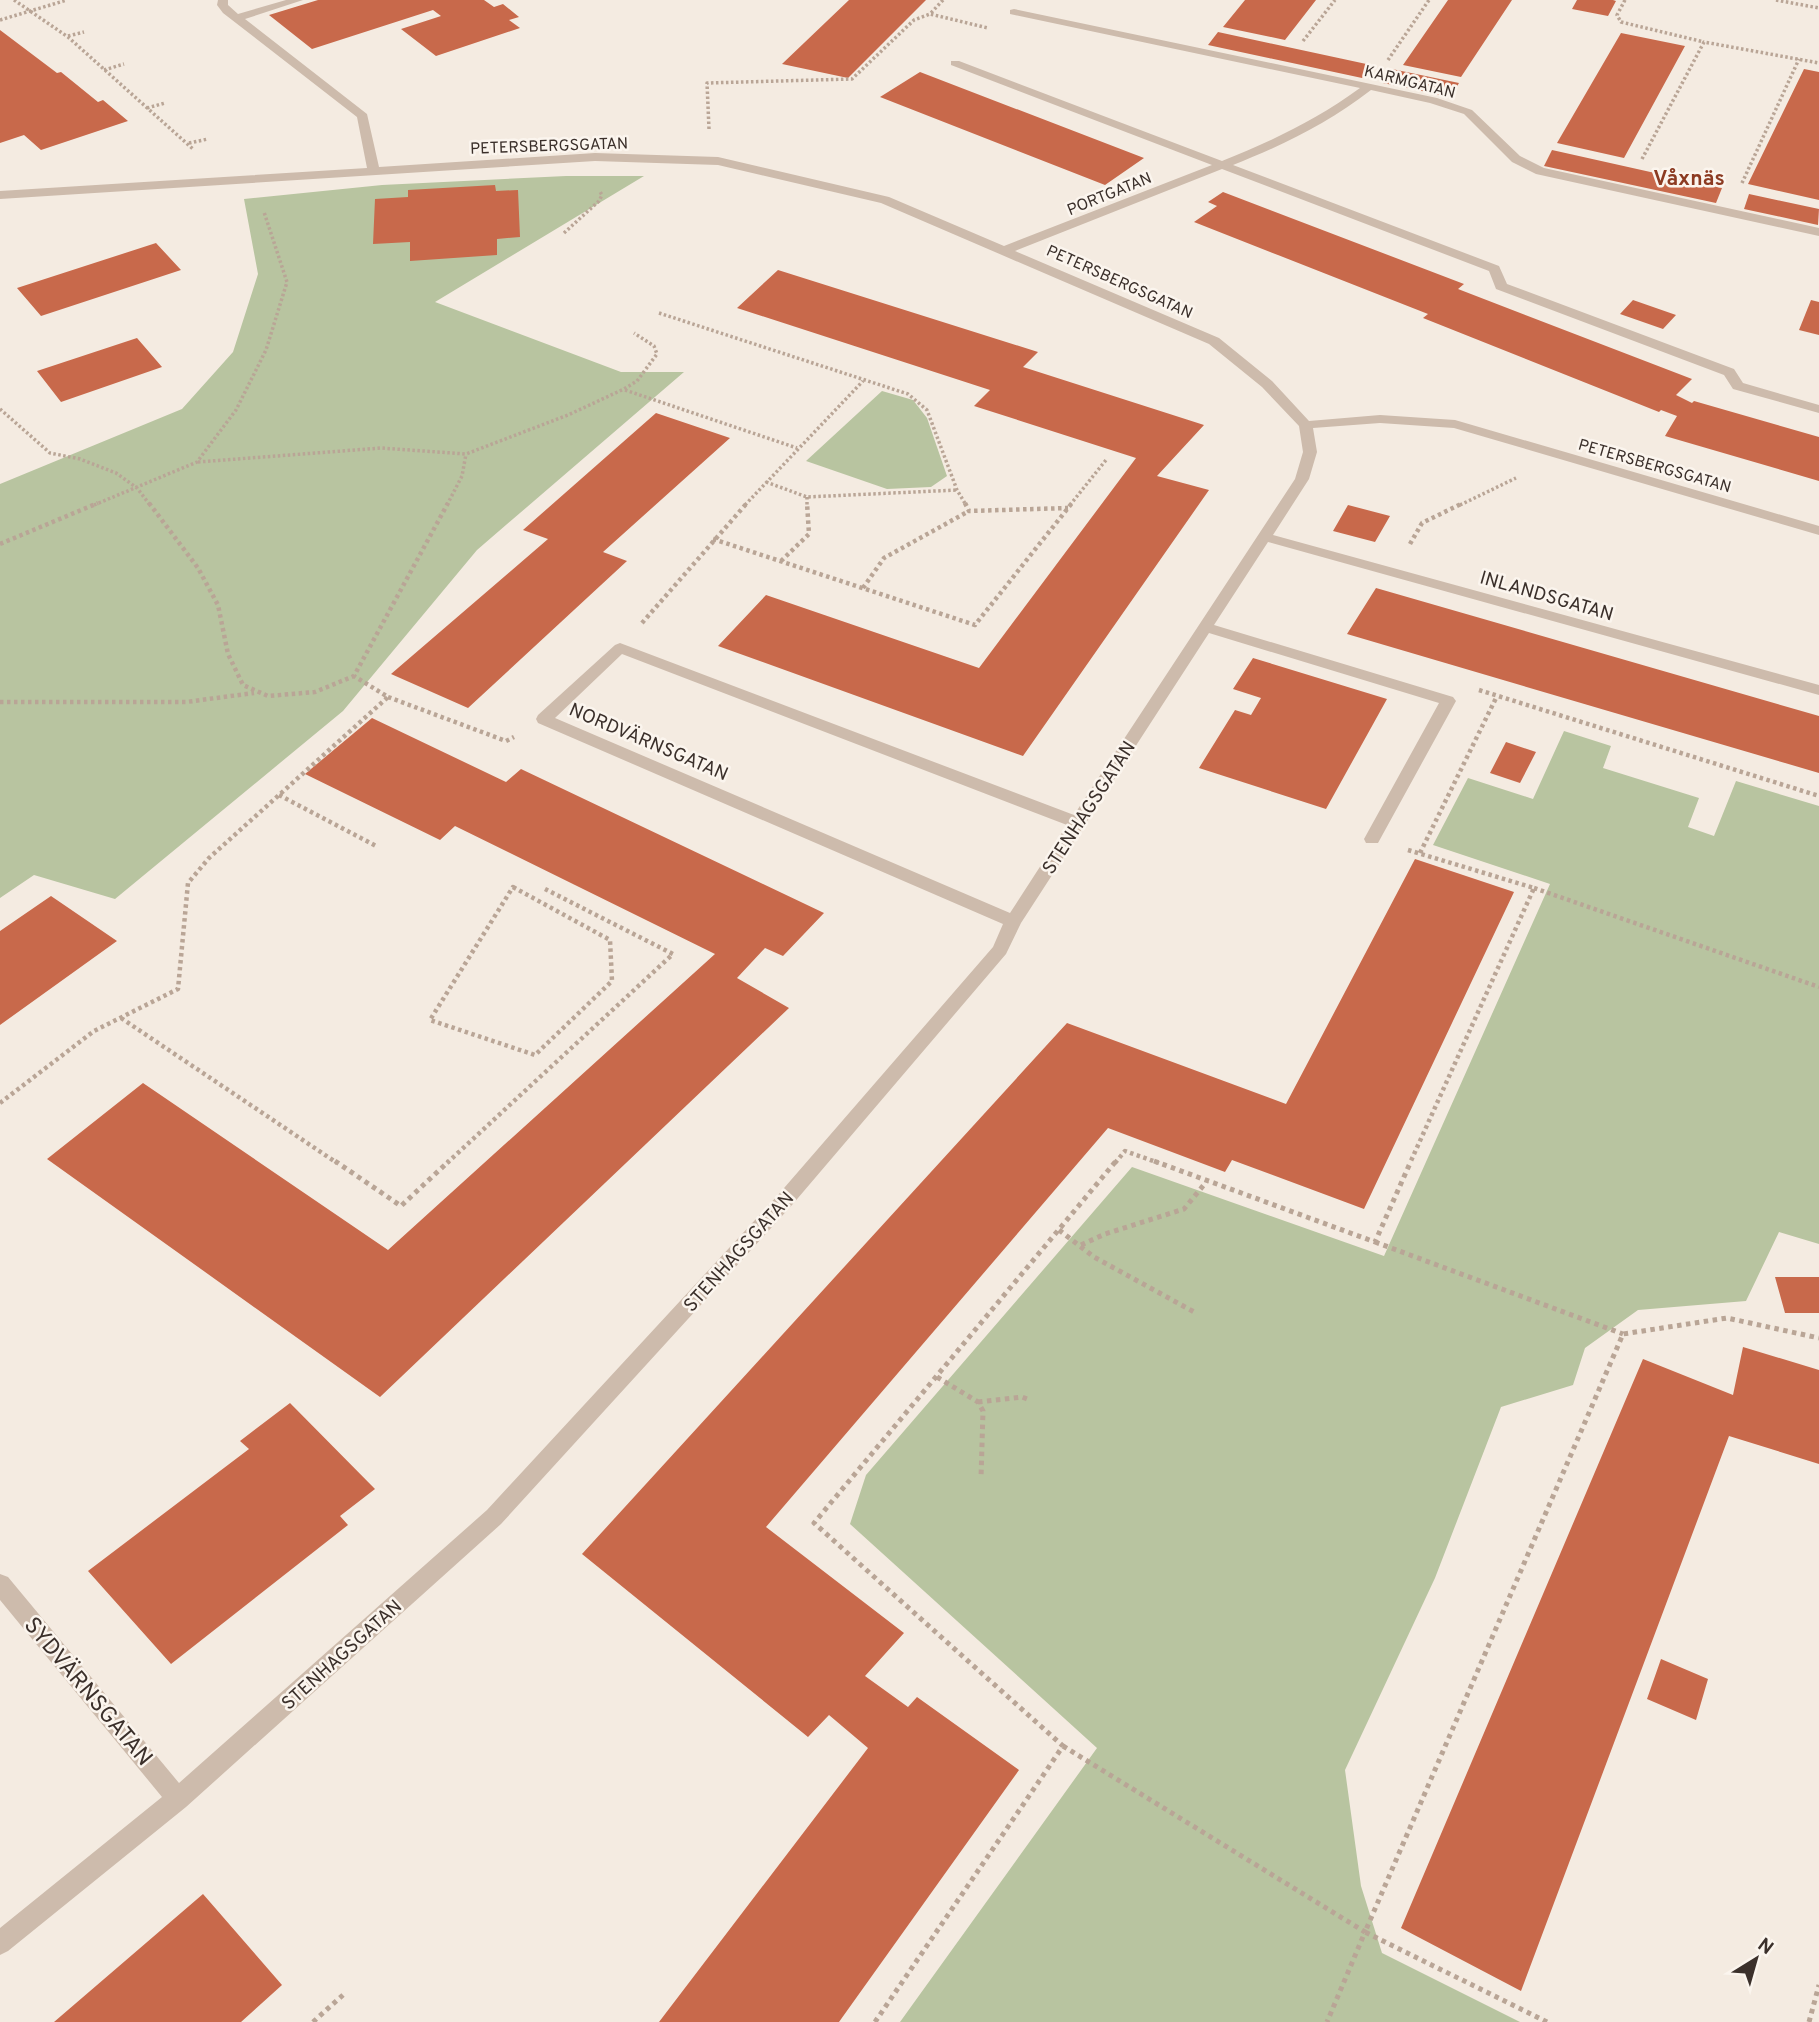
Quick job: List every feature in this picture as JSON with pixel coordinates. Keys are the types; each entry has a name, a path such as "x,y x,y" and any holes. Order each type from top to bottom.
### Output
{"street":[{"path":"223,0 222,5 237,18 363,116 374,171"},
{"path":"237,18 298,0"},
{"name":"KARMGATAN","path":"1014,12 1433,100 1468,112 1516,159 1539,171 1819,232"},
{"path":"955,63 1495,269 1501,286 1729,372 1738,386 1819,409"},
{"name":"PORTGATAN","path":"1006,250 1282,142 1329,116 1370,86"},
{"name":"PETERSBERGSGATAN","path":"0,196 595,157 718,161 885,200 1214,341 1267,384 1290,405 1306,425 1374,417 1413,418 1455,424 1819,531"},
{"name":"STENHAGSGATAN","path":"0,1943 178,1799 494,1517 785,1200 1000,950 1013,921 1303,479 1310,452 1306,425"},
{"name":"INLANDSGATAN","path":"1265,537 1819,690"},
{"path":"1206,627 1448,701 1372,839"},
{"path":"620,648 1078,823"},
{"name":"NORDVÄRNSGATAN","path":"620,648 544,719 1013,921"},
{"name":"SYDVÄRNSGATAN","path":"0,1584 178,1799"}],"path":[{"path":"14,0 68,37 196,151"},
{"path":"0,20 67,0"},
{"path":"709,136 707,83 852,79 914,20 930,14 943,0"},
{"path":"1302,42 1335,0"},
{"path":"1370,86 1429,0"},
{"path":"1625,0 1616,15 1621,22 1704,42 1819,63"},
{"path":"1776,0 1819,8"},
{"path":"930,14 994,30 1014,12"},
{"path":"68,37 85,32"},
{"path":"1654,161 1641,159 1704,42"},
{"path":"1729,213 1799,59"},
{"path":"103,70 124,64"},
{"path":"146,108 165,103"},
{"path":"188,144 208,139"},
{"path":"1731,177 1744,180"},
{"path":"197,462 236,410 266,350 288,282 263,208 266,179"},
{"path":"659,313 908,394 927,410 957,490 969,511"},
{"path":"0,544 197,462 381,448 466,454 568,415 624,390 637,381 657,354 654,345 634,333"},
{"path":"620,648 713,539 863,381"},
{"path":"624,390 797,448"},
{"path":"0,409 50,453 80,458 116,474 137,488 198,568 218,605 228,654 243,685 268,696 315,692 354,676 422,555 462,476 466,454"},
{"path":"713,539 975,625 1106,460"},
{"path":"1394,572 1422,523 1526,473"},
{"path":"766,482 807,497 957,490"},
{"path":"781,561 809,534 807,497"},
{"path":"863,588 884,558 969,511 1068,508"},
{"path":"354,676 388,697 506,741 544,719"},
{"path":"1470,688 1819,796"},
{"path":"0,702 186,702 255,692"},
{"path":"1420,853 1497,696"},
{"path":"0,1103 94,1031 178,989 188,883 209,858 388,697"},
{"path":"279,796 378,847"},
{"path":"1401,847 1534,888 1819,986"},
{"path":"513,887 610,940 612,981 536,1055 430,1020 513,887"},
{"path":"1375,1242 1534,888"},
{"path":"120,1018 401,1206 673,954 545,889"},
{"path":"1547,2022 1365,1932 1063,1746 814,1523 1125,1151 1623,1334 1727,1318 1819,1338"},
{"path":"1081,1245 1105,1234 1184,1209 1207,1181"},
{"path":"1059,1230 1094,1257 1196,1313"},
{"path":"1327,2022 1623,1334"},
{"path":"937,1377 978,1402 983,1411 981,1478"},
{"path":"978,1402 1022,1397 1030,1400"},
{"path":"875,2022 1063,1746"},
{"path":"1809,2022 1819,1985"},
{"path":"313,2022 342,1994"}],"green space":[{"path":"566,176 644,176 435,302 621,372 684,372 477,550 343,711 115,899 34,875 0,898 0,484 182,409 233,352 258,274 244,199 382,185"},
{"path":"882,391 913,400 927,418 947,476 931,487 887,489 806,461"},
{"path":"1564,731 1611,746 1603,768 1699,798 1688,827 1714,836 1736,781 1819,806 1819,1244 1779,1232 1746,1301 1638,1310 1585,1348 1573,1385 1501,1407 1435,1578 1345,1770 1361,1886 1382,1953 1520,2022 900,2022 1097,1748 850,1524 866,1475 1132,1167 1384,1256 1550,884 1433,845 1468,778 1533,799"}],"building":[{"path":"318,0 484,0 494,7 503,4 519,17 509,20 520,28 436,56 401,29 441,16 433,10 312,49 269,15"},
{"path":"849,0 926,0 848,78 782,64"},
{"path":"1245,0 1316,0 1285,40 1223,27"},
{"path":"1448,0 1512,0 1461,77 1403,65"},
{"path":"1577,0 1616,1 1608,16 1572,9"},
{"path":"0,30 57,73 61,72 98,102 103,100 128,121 41,150 24,135 0,143"},
{"path":"1218,32 1371,65 1362,78 1208,45"},
{"path":"1621,33 1685,46 1624,158 1557,143"},
{"path":"1392,69 1459,83 1451,97 1383,83"},
{"path":"1804,69 1819,72 1819,200 1748,184"},
{"path":"920,72 1144,158 1105,185 880,97"},
{"path":"1552,150 1722,188 1716,203 1544,166"},
{"path":"495,185 496,191 518,190 520,237 497,239 497,255 410,261 410,242 373,244 375,199 408,197 408,190"},
{"path":"1223,192 1464,284 1458,289 1692,379 1676,395 1692,403 1694,401 1819,437 1819,481 1665,436 1677,416 1661,410 1659,412 1423,318 1428,314 1194,222 1217,206 1208,202"},
{"path":"1749,194 1819,209 1818,225 1744,209"},
{"path":"156,243 181,270 41,316 17,288"},
{"path":"778,270 1038,352 1023,367 1204,425 1157,476 1209,490 1023,756 718,646 766,595 979,668 1136,458 974,406 990,390 737,308"},
{"path":"1633,300 1676,315 1663,329 1620,314"},
{"path":"1811,300 1819,302 1819,335 1799,330"},
{"path":"137,338 162,367 61,402 37,371"},
{"path":"656,413 730,438 603,552 627,561 468,708 391,674 548,539 523,530"},
{"path":"1348,505 1390,516 1375,542 1333,531"},
{"path":"1376,588 1819,716 1819,773 1347,634"},
{"path":"1253,658 1387,699 1326,809 1199,768 1235,710 1251,715 1261,698 1233,689"},
{"path":"372,718 506,782 521,769 824,913 783,956 765,948 737,978 789,1008 380,1397 47,1159 143,1083 388,1250 715,954 455,826 440,840 305,774"},
{"path":"1506,742 1536,752 1520,783 1490,773"},
{"path":"1415,859 1514,892 1364,1209 1232,1160 1225,1172 1108,1128 766,1527 904,1633 865,1676 908,1707 917,1697 1019,1770 839,2022 659,2022 868,1748 829,1715 808,1737 582,1554 1067,1023 1286,1104"},
{"path":"51,896 117,941 0,1025 0,931"},
{"path":"1775,1277 1819,1277 1819,1313 1785,1313"},
{"path":"1743,1347 1819,1370 1819,1464 1729,1436 1521,1991 1401,1928 1643,1359 1733,1395"},
{"path":"290,1403 375,1489 340,1516 348,1525 171,1664 88,1571 249,1449 240,1441"},
{"path":"1661,1659 1708,1679 1696,1720 1647,1699"},
{"path":"203,1894 282,1985 241,2022 54,2022"}],"district":[{"name":"Våxnäs","path":"1689,178"}]}
